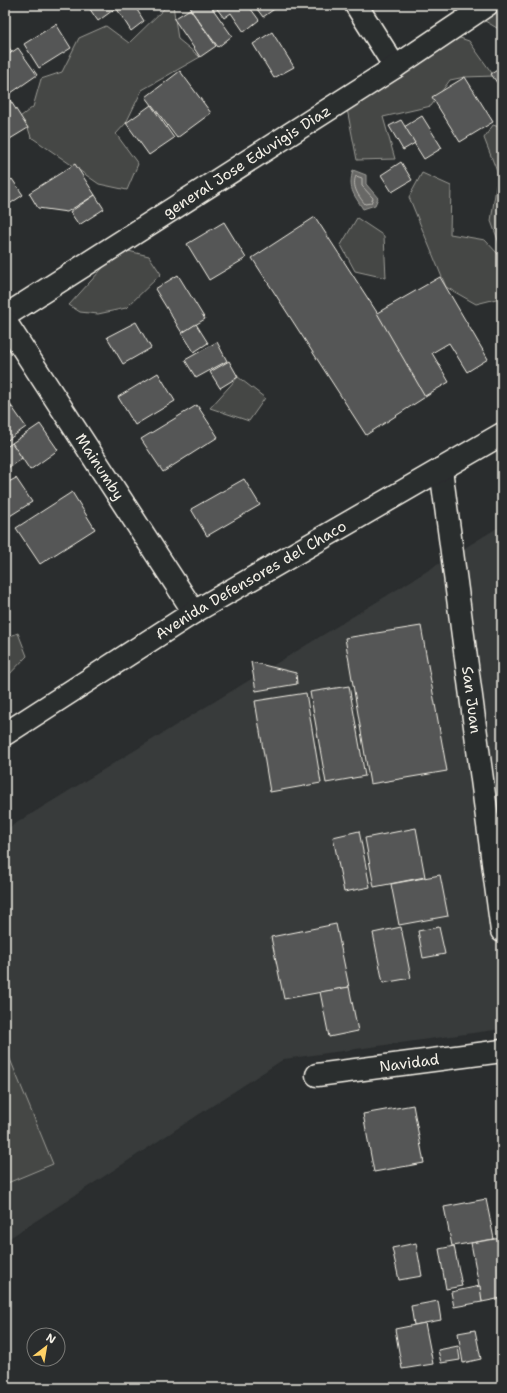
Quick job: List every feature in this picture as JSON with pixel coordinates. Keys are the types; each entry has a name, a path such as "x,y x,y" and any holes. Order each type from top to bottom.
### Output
{"street":[{"path":"356,5 395,67"},
{"name":"general Jose Eduvigis Diaz","path":"5,316 395,67 487,5"},
{"name":"Mainumby","path":"5,321 194,612"},
{"name":"Avenida Defensores del Chaco","path":"5,734 194,612 502,434"},
{"name":"San Juan","path":"441,469 502,931"},
{"name":"Navidad","path":"317,1075 502,1051"}],"shaded area":[{"path":"168,5 173,5 178,39 200,57 142,90 126,123 116,134 138,164 127,190 99,184 31,137 28,128 20,117 33,107 41,79 62,72 79,38 106,26 129,43"},
{"path":"486,5 502,5 502,31 480,18"},
{"path":"454,36 469,41 494,76 465,77 450,80 431,106 383,117 395,159 357,160 347,109"},
{"path":"493,125 502,128 502,251 491,221 498,174 484,138"},
{"path":"422,173 451,186 450,234 485,240 498,254 502,262 502,291 500,298 476,304 446,287 409,197"},
{"path":"357,218 384,236 386,278 355,271 341,245"},
{"path":"120,249 149,256 161,274 126,308 98,314 80,312 69,305"},
{"path":"238,377 265,398 249,421 210,408"},
{"path":"502,525 502,1029 284,1059 5,1241 5,830"},
{"path":"18,633 27,656 5,679 5,638"},
{"path":"5,1047 53,1164 5,1184"}],"water":[{"path":"353,170 366,175 366,184 378,198 375,205 363,209 352,191 351,182"}],"building":[{"path":"87,5 114,5 116,8 98,21"},
{"path":"123,5 134,5 144,21 131,31 117,9"},
{"path":"195,5 210,5 232,36 218,47 190,9"},
{"path":"214,5 248,5 259,20 244,32 231,13 224,18"},
{"path":"254,5 280,5 263,17"},
{"path":"190,9 216,46 200,57 174,19"},
{"path":"56,24 71,48 39,68 24,44"},
{"path":"272,32 294,67 274,78 253,44"},
{"path":"5,42 12,52 5,57"},
{"path":"18,48 37,75 11,93 5,83 5,57"},
{"path":"502,67 502,90 491,74"},
{"path":"180,71 211,113 177,138 146,97"},
{"path":"465,77 493,122 460,142 432,97"},
{"path":"8,97 28,128 5,142 5,99"},
{"path":"151,105 174,138 149,155 126,123"},
{"path":"422,116 442,148 424,159 404,127"},
{"path":"401,120 415,143 403,150 389,126"},
{"path":"401,162 412,180 392,192 381,175"},
{"path":"75,164 95,195 67,212 38,208 29,193"},
{"path":"12,179 23,195 5,207 5,184"},
{"path":"95,195 104,209 79,225 70,212"},
{"path":"315,217 430,394 366,435 252,258"},
{"path":"224,222 246,258 209,280 187,244"},
{"path":"178,275 205,319 182,333 155,289"},
{"path":"440,277 488,359 467,372 449,343 432,353 449,382 425,396 377,313"},
{"path":"136,322 151,348 123,364 107,337"},
{"path":"196,324 208,343 194,352 182,333"},
{"path":"217,342 227,361 196,378 185,360"},
{"path":"229,361 238,377 220,388 210,372"},
{"path":"158,373 175,401 135,425 118,397"},
{"path":"5,397 12,407 5,411"},
{"path":"197,405 218,437 163,472 141,439"},
{"path":"12,407 26,427 5,442 5,412"},
{"path":"40,424 58,450 30,470 12,443"},
{"path":"12,443 22,458 5,470 5,448"},
{"path":"16,478 32,502 5,519 5,484"},
{"path":"244,479 260,505 207,536 191,509"},
{"path":"72,492 95,529 40,564 16,528"},
{"path":"421,626 447,771 370,784 345,638"},
{"path":"251,662 296,673 297,684 256,691"},
{"path":"349,686 365,776 326,783 310,692"},
{"path":"306,693 321,783 270,792 255,701"},
{"path":"416,828 425,877 374,887 365,838"},
{"path":"359,831 370,887 344,892 333,837"},
{"path":"440,875 448,916 399,925 391,884"},
{"path":"336,924 349,987 284,999 271,937"},
{"path":"401,927 411,978 383,983 373,933"},
{"path":"439,927 445,954 423,958 418,931"},
{"path":"349,987 358,1031 329,1037 320,992"},
{"path":"413,1105 424,1163 374,1172 363,1114"},
{"path":"486,1199 494,1239 452,1246 444,1207"},
{"path":"501,1238 502,1298 482,1302 471,1243"},
{"path":"416,1243 422,1276 399,1280 392,1248"},
{"path":"454,1246 462,1286 446,1289 439,1249"},
{"path":"480,1286 482,1302 454,1307 451,1292"},
{"path":"438,1301 441,1320 414,1325 411,1306"},
{"path":"425,1323 433,1364 402,1369 395,1329"},
{"path":"475,1330 481,1359 463,1363 458,1333"},
{"path":"458,1346 460,1360 441,1363 438,1350"}]}
